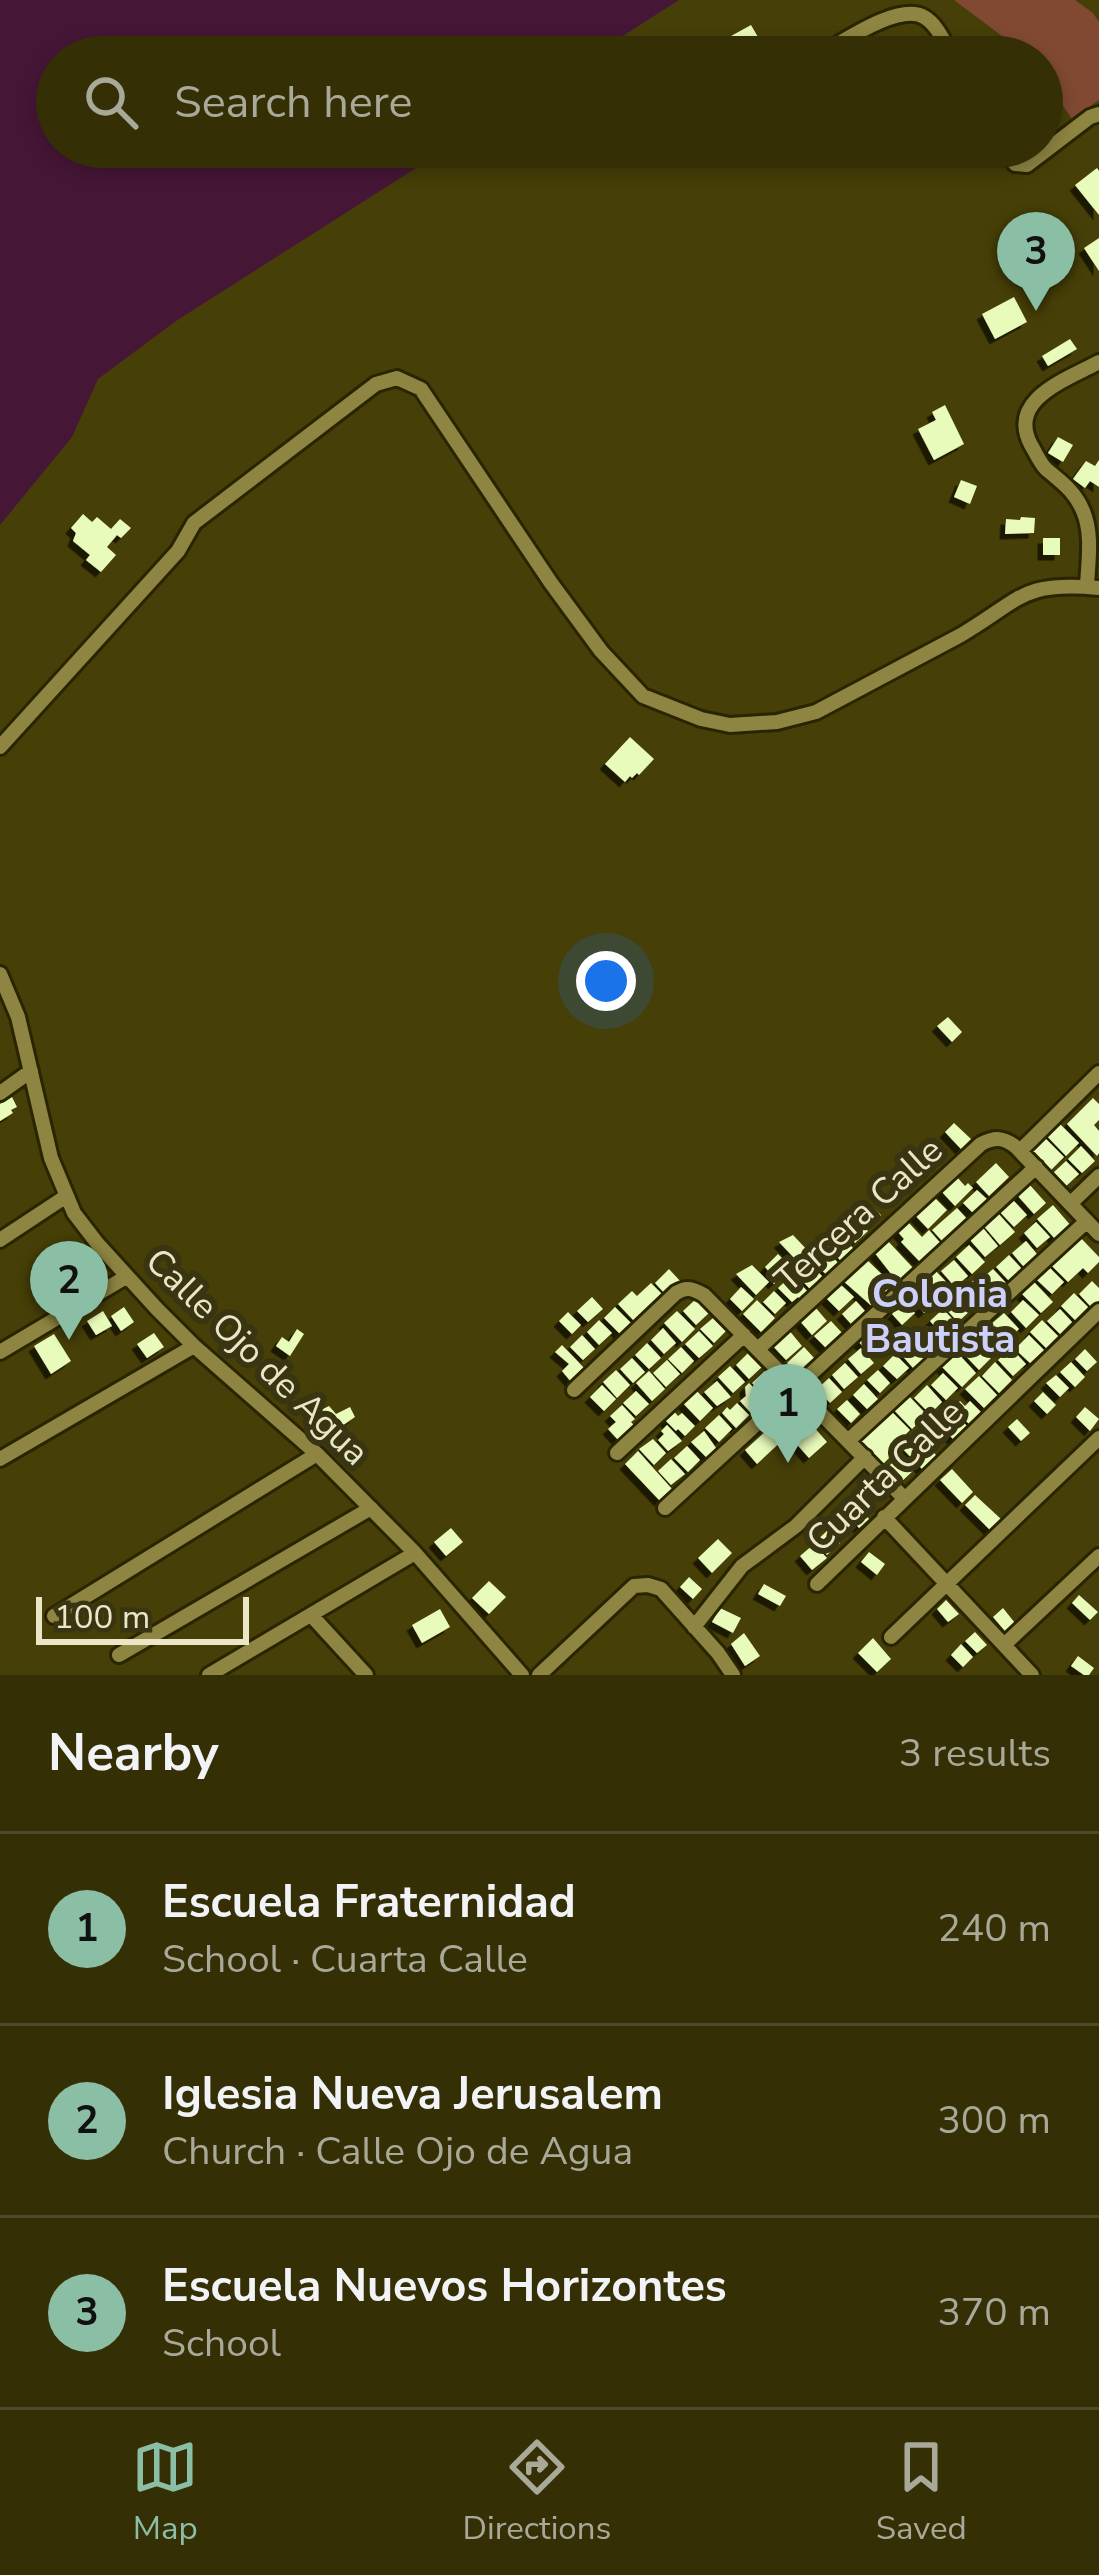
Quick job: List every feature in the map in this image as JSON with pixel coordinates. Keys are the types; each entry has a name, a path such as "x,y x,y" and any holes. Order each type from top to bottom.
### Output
{"street":[{"path":"856,36 895,15 912,12 928,18 939,36"},
{"path":"1063,138 1099,113"},
{"path":"0,747 178,551 194,523 376,384 398,378 421,389 550,583 601,651 643,696 730,725 778,722 816,712 961,635 1030,590 1093,587 1089,527 1082,507 1070,488 1043,467 1024,431 1027,410 1040,394 1099,362"},
{"name":"Calle Ojo de Agua","path":"0,974 65,1197 97,1243 194,1346 371,1508 522,1675"},
{"path":"0,1093 31,1071"},
{"path":"1099,1073 1020,1150 1099,1234"},
{"name":"Tercera Calle","path":"758,1348 980,1144 996,1138 1020,1150"},
{"path":"665,1508 1036,1167"},
{"path":"1070,1203 1099,1176"},
{"path":"0,1240 65,1197"},
{"path":"849,1440 1087,1221"},
{"path":"0,1352 126,1277"},
{"path":"574,1390 676,1294 684,1288 694,1289 904,1498"},
{"name":"Cuarta Calle","path":"817,1584 1099,1311"},
{"path":"617,1453 744,1335"},
{"path":"0,1459 194,1346"},
{"path":"890,1637 1099,1438"},
{"path":"54,1616 317,1454"},
{"path":"694,1627 742,1566 796,1526 865,1457"},
{"path":"119,1655 371,1508"},
{"path":"884,1517 1033,1675"},
{"path":"209,1675 230,1670 415,1553"},
{"path":"1004,1645 1099,1556"},
{"path":"539,1675 634,1586 649,1585 661,1589 733,1675"},
{"path":"311,1615 366,1675"}],"shaded area":[{"path":"0,0 679,0 623,36 36,36 36,168 416,168 176,321 98,379 72,437 0,525"},
{"path":"954,0 1075,0 1099,22 1099,100 1072,119 1063,106 1063,36 1002,36"}],"building":[{"path":"751,25 757,36 731,36"},
{"path":"1099,171 1099,215 1075,185"},
{"path":"1099,238 1099,271 1084,248"},
{"path":"1014,297 1027,322 995,339 982,314"},
{"path":"1070,339 1077,349 1048,366 1042,356"},
{"path":"945,405 964,444 934,460 918,429 936,420 932,412"},
{"path":"1058,437 1073,445 1063,462 1048,453"},
{"path":"1099,460 1099,487 1090,481 1085,488 1073,479 1086,461 1095,466"},
{"path":"961,480 977,486 970,504 954,497"},
{"path":"83,514 92,522 97,517 111,529 120,519 131,528 107,547 116,555 101,572 73,541 76,533 71,528"},
{"path":"1035,518 1034,533 1005,534 1006,519"},
{"path":"1043,538 1060,538 1060,555 1043,555"},
{"path":"630,737 654,759 625,782 605,764"},
{"path":"948,1017 962,1032 952,1042 937,1026"},
{"path":"12,1097 17,1107 0,1121 0,1104"},
{"path":"1093,1098 1099,1104 1099,1120 1094,1125 1099,1131 1097,1156 1067,1124"},
{"path":"1058,1122 1079,1143 1066,1156 1045,1134"},
{"path":"954,1123 971,1139 961,1149 945,1132"},
{"path":"1043,1136 1064,1157 1051,1170 1029,1150"},
{"path":"1081,1146 1095,1161 1082,1173 1068,1159"},
{"path":"1066,1161 1079,1174 1065,1187 1053,1173"},
{"path":"996,1163 1009,1177 989,1196 976,1182"},
{"path":"957,1177 973,1188 955,1206 942,1192"},
{"path":"1029,1184 1046,1203 1034,1214 1017,1195"},
{"path":"977,1190 989,1201 975,1215 963,1203"},
{"path":"931,1194 947,1210 928,1229 912,1212"},
{"path":"1012,1199 1027,1215 1014,1227 999,1211"},
{"path":"870,1204 881,1215 868,1227 858,1216"},
{"path":"1053,1205 1072,1227 1057,1241 1037,1219"},
{"path":"957,1208 969,1221 944,1243 932,1230"},
{"path":"996,1211 1015,1232 1000,1245 982,1224"},
{"path":"852,1214 868,1231 855,1243 839,1226"},
{"path":"1036,1222 1050,1237 1037,1248 1024,1233"},
{"path":"909,1223 922,1237 929,1230 943,1246 922,1264 901,1242 904,1239 898,1232"},
{"path":"983,1228 998,1246 985,1257 970,1240"},
{"path":"839,1233 853,1248 840,1260 826,1246"},
{"path":"793,1235 810,1253 799,1263 779,1242"},
{"path":"1078,1235 1099,1262 1088,1273 1083,1268 1068,1282 1052,1266"},
{"path":"887,1240 914,1269 899,1284 874,1252"},
{"path":"1026,1241 1037,1254 1024,1267 1012,1253"},
{"path":"969,1245 985,1262 972,1274 956,1257"},
{"path":"829,1253 840,1265 828,1276 816,1265"},
{"path":"778,1254 791,1267 774,1284 765,1267"},
{"path":"1009,1255 1022,1269 1009,1281 996,1267"},
{"path":"864,1257 895,1287 874,1308 841,1279"},
{"path":"954,1260 968,1276 955,1287 941,1271"},
{"path":"807,1261 822,1276 810,1289 795,1273"},
{"path":"752,1265 769,1282 756,1295 736,1274"},
{"path":"70,1267 87,1288 74,1298 60,1275"},
{"path":"1050,1268 1064,1282 1052,1294 1037,1280"},
{"path":"669,1269 681,1282 667,1296 655,1283"},
{"path":"934,1269 951,1287 937,1299 920,1281"},
{"path":"993,1269 1007,1284 993,1296 979,1281"},
{"path":"792,1275 810,1294 802,1301 798,1297 792,1302 778,1288"},
{"path":"975,1279 990,1296 976,1308 961,1292"},
{"path":"1092,1281 1099,1288 1099,1303 1093,1309 1079,1294"},
{"path":"1034,1282 1053,1302 1041,1313 1022,1294"},
{"path":"651,1283 664,1296 636,1323 618,1304"},
{"path":"840,1284 854,1297 839,1311 826,1298"},
{"path":"919,1286 935,1303 924,1313 908,1297"},
{"path":"741,1287 754,1299 742,1311 730,1299"},
{"path":"774,1291 786,1303 775,1314 763,1302"},
{"path":"1074,1293 1088,1307 1075,1320 1061,1306"},
{"path":"959,1295 972,1309 958,1322 945,1308"},
{"path":"592,1297 603,1309 588,1322 577,1311"},
{"path":"696,1299 709,1313 696,1325 683,1311"},
{"path":"757,1300 775,1318 761,1332 743,1314"},
{"path":"1023,1300 1039,1315 1026,1328 1011,1312"},
{"path":"856,1301 866,1312 852,1325 842,1314"},
{"path":"905,1302 915,1313 902,1325 892,1314"},
{"path":"124,1307 134,1322 121,1331 111,1316"},
{"path":"615,1307 631,1323 620,1334 604,1318"},
{"path":"815,1307 827,1321 812,1335 799,1320"},
{"path":"943,1309 958,1325 944,1337 930,1321"},
{"path":"1060,1309 1072,1322 1060,1334 1047,1321"},
{"path":"103,1311 112,1326 96,1335 87,1321"},
{"path":"677,1311 695,1329 682,1342 664,1323"},
{"path":"568,1312 581,1325 572,1334 559,1321"},
{"path":"1004,1313 1019,1329 1006,1341 990,1325"},
{"path":"713,1318 726,1331 714,1343 700,1329"},
{"path":"599,1320 612,1333 599,1345 587,1332"},
{"path":"1042,1320 1058,1336 1046,1348 1030,1332"},
{"path":"831,1321 843,1334 827,1349 814,1336"},
{"path":"927,1326 942,1341 930,1353 915,1337"},
{"path":"988,1326 1004,1342 992,1355 976,1338"},
{"path":"663,1328 676,1343 664,1354 651,1340"},
{"path":"297,1329 304,1334 290,1356 276,1346 282,1337 289,1342"},
{"path":"788,1329 802,1346 786,1360 771,1344"},
{"path":"870,1329 882,1343 870,1354 857,1340"},
{"path":"699,1331 713,1346 699,1358 685,1344"},
{"path":"154,1333 164,1347 147,1358 137,1344"},
{"path":"54,1334 71,1361 51,1374 34,1346"},
{"path":"582,1335 595,1349 583,1360 570,1347"},
{"path":"1029,1335 1044,1350 1030,1363 1015,1349"},
{"path":"913,1338 928,1356 914,1369 898,1351"},
{"path":"974,1341 991,1358 979,1370 962,1352"},
{"path":"647,1343 661,1358 649,1369 635,1355"},
{"path":"562,1345 586,1370 572,1383 562,1371 569,1364 555,1352"},
{"path":"681,1347 694,1361 682,1373 668,1359"},
{"path":"804,1347 816,1360 799,1375 787,1363"},
{"path":"861,1348 874,1363 861,1374 848,1359"},
{"path":"1011,1348 1026,1364 1013,1376 998,1360"},
{"path":"1085,1349 1097,1362 1087,1371 1075,1359"},
{"path":"955,1350 976,1373 962,1387 940,1365"},
{"path":"748,1353 762,1367 749,1379 736,1365"},
{"path":"895,1354 909,1368 897,1379 883,1366"},
{"path":"632,1358 645,1372 633,1383 620,1369"},
{"path":"667,1360 680,1374 666,1387 653,1373"},
{"path":"995,1362 1012,1380 999,1393 982,1376"},
{"path":"1071,1362 1085,1377 1075,1387 1060,1372"},
{"path":"845,1363 858,1377 844,1389 832,1375"},
{"path":"730,1366 745,1382 733,1393 718,1377"},
{"path":"616,1370 630,1385 617,1398 603,1382"},
{"path":"878,1370 890,1383 880,1393 867,1380"},
{"path":"649,1371 665,1389 652,1401 636,1383"},
{"path":"765,1371 781,1389 769,1401 752,1383"},
{"path":"943,1373 958,1388 946,1400 931,1385"},
{"path":"1056,1375 1069,1388 1060,1397 1046,1383"},
{"path":"979,1376 997,1395 984,1408 965,1389"},
{"path":"829,1378 842,1392 830,1403 817,1389"},
{"path":"717,1381 731,1397 717,1406 704,1392"},
{"path":"749,1383 765,1400 751,1413 740,1401"},
{"path":"864,1384 878,1399 867,1409 853,1395"},
{"path":"602,1385 616,1399 604,1411 590,1397"},
{"path":"927,1385 942,1402 930,1414 914,1398"},
{"path":"693,1387 713,1408 700,1421 680,1400"},
{"path":"636,1391 649,1404 636,1416 623,1403"},
{"path":"1043,1392 1056,1405 1047,1414 1034,1401"},
{"path":"907,1394 927,1415 912,1429 892,1408"},
{"path":"847,1400 860,1414 851,1423 837,1409"},
{"path":"960,1401 965,1406 970,1401 981,1412 969,1424 953,1408"},
{"path":"737,1403 749,1415 736,1428 722,1413"},
{"path":"793,1403 827,1442 809,1458 775,1420"},
{"path":"622,1405 636,1427 620,1442 608,1429 616,1422 610,1416"},
{"path":"329,1406 336,1414 350,1407 355,1417 330,1434 318,1421 323,1418 319,1411"},
{"path":"948,1407 968,1427 954,1440 935,1421"},
{"path":"1085,1407 1099,1419 1090,1431 1076,1417"},
{"path":"672,1409 695,1426 685,1436 663,1418"},
{"path":"891,1411 910,1430 882,1465 859,1440"},
{"path":"719,1415 732,1429 719,1442 705,1428"},
{"path":"1017,1419 1030,1433 1021,1441 1008,1427"},
{"path":"775,1423 787,1436 757,1464 745,1450"},
{"path":"667,1425 682,1441 668,1451 658,1440"},
{"path":"704,1431 719,1452 710,1461 691,1442"},
{"path":"914,1432 938,1457 924,1471 900,1446"},
{"path":"653,1439 666,1453 654,1465 639,1449"},
{"path":"687,1446 700,1460 688,1472 674,1458"},
{"path":"638,1451 672,1489 660,1501 625,1464"},
{"path":"901,1455 914,1470 902,1481 889,1466"},
{"path":"671,1459 685,1474 671,1485 658,1471"},
{"path":"952,1469 973,1492 962,1503 940,1480"},
{"path":"975,1495 1001,1519 990,1530 965,1505"},
{"path":"858,1505 869,1519 859,1528 847,1514"},
{"path":"842,1517 853,1529 840,1539 830,1527"},
{"path":"451,1528 463,1542 446,1556 434,1542"},
{"path":"828,1530 840,1543 827,1555 815,1542"},
{"path":"718,1539 732,1553 712,1573 698,1558"},
{"path":"814,1544 827,1558 812,1570 800,1556"},
{"path":"869,1552 885,1564 877,1575 861,1562"},
{"path":"689,1577 702,1589 693,1599 680,1587"},
{"path":"489,1581 506,1597 489,1614 472,1598"},
{"path":"764,1584 786,1596 780,1606 758,1594"},
{"path":"1079,1595 1098,1612 1090,1620 1072,1603"},
{"path":"946,1600 959,1614 948,1622 937,1609"},
{"path":"720,1608 741,1618 733,1633 712,1622"},
{"path":"1003,1608 1015,1623 1005,1631 993,1617"},
{"path":"440,1609 450,1627 422,1643 412,1625"},
{"path":"975,1632 987,1645 977,1653 965,1641"},
{"path":"744,1633 760,1656 745,1666 731,1644"},
{"path":"873,1638 891,1659 877,1672 858,1653"},
{"path":"961,1644 973,1657 963,1667 951,1655"},
{"path":"1078,1656 1094,1668 1089,1675 1071,1666"}],"place":[{"name":"Escuela Nuevos Horizontes","path":"1036,311"},
{"name":"Iglesia Nueva Jerusalem","path":"69,1340"},
{"name":"Escuela Fraternidad","path":"788,1463"}],"district":[{"name":"Colonia Bautista","path":"940,1316"}]}
